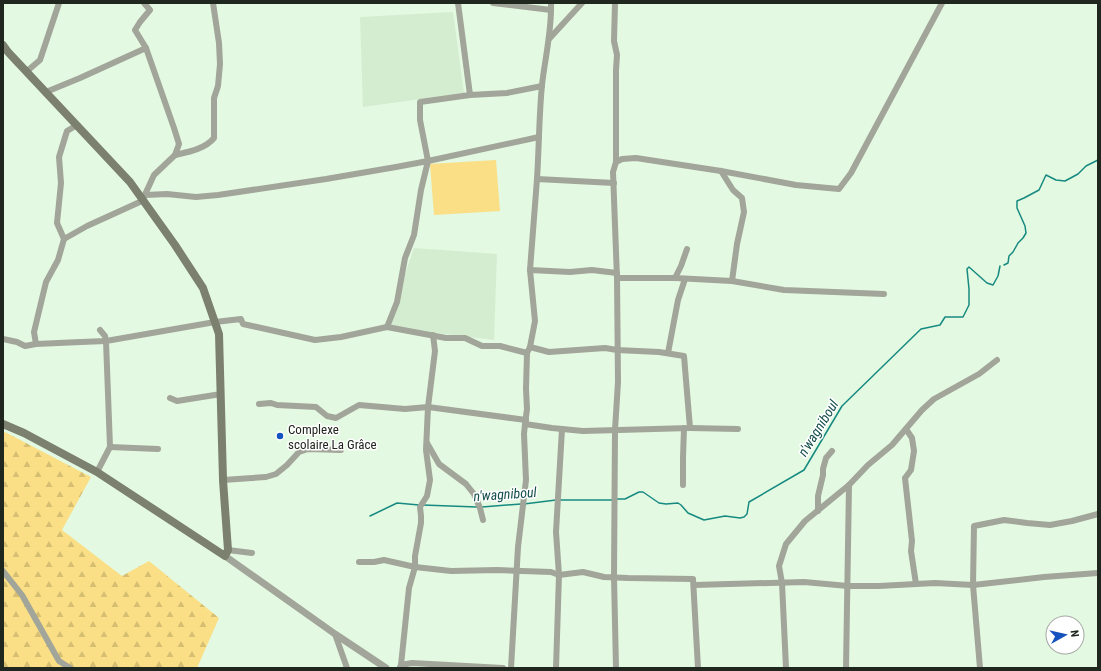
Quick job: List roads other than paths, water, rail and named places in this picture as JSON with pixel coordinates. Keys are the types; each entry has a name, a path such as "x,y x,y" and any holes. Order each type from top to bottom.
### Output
{"main road":[{"path":"3,45 26,72 144,198 203,288 219,334 223,480 227,553"},
{"path":"3,424 24,433 97,472 227,553"}],"street":[{"path":"26,72 40,60 59,3"},
{"path":"144,3 150,10 135,30 146,48 176,134 178,144 175,155"},
{"path":"144,198 154,175 175,155 203,146 211,142 214,138 214,98 218,86 220,43 214,3"},
{"path":"458,3 470,95"},
{"path":"493,3 551,10"},
{"path":"511,668 516,571 526,480 524,434 528,410 526,389 527,353 530,347 535,321 530,270 542,86 549,39 551,3"},
{"path":"549,39 582,3"},
{"path":"615,3 614,41 617,55 616,162 613,172 617,275 618,382 614,577 616,668"},
{"path":"616,162 622,159 636,158 721,171 796,185 839,189 851,173 942,3"},
{"path":"46,92 146,48"},
{"path":"387,327 397,302 405,258 414,235 421,190 428,161 420,120 420,102 470,95 507,93 542,86"},
{"path":"36,344 34,332 46,282 58,260 64,238 57,223 60,183 59,157 67,131 76,125"},
{"path":"64,238 144,198 167,194 196,197 218,195 326,179 428,161 539,137"},
{"path":"721,171 733,190 742,198 744,212 737,244 732,281"},
{"path":"537,179 614,183"},
{"path":"675,278 682,266 686,249"},
{"path":"530,270 570,272 592,270 617,275 732,281 784,290 884,294"},
{"path":"668,353 678,300 685,279"},
{"path":"3,339 17,342 25,346 106,340 241,319 244,324 315,340 341,337 387,327 446,338 465,338 482,346 500,346 527,353"},
{"path":"97,472 110,447 106,340 105,336 100,330"},
{"path":"433,335 435,351 428,407 426,442 430,480 427,496 420,508 421,523 415,556 415,567 409,588 400,667 412,663 503,668"},
{"path":"530,347 549,352 605,348 668,353 684,356 687,428 683,458 684,485"},
{"path":"786,668 782,582 779,566 786,544 805,521 849,485 868,465 892,446 922,410 934,399 979,374 997,360"},
{"path":"170,398 177,401 221,394"},
{"path":"259,404 271,403 277,406 316,407 327,416 336,418 359,405 405,409 428,407 562,429 738,429"},
{"path":"556,668 559,575 556,532 562,429"},
{"path":"906,429 912,438 914,451 911,470 905,478 916,584"},
{"path":"426,442 439,464 468,486 474,494 484,520"},
{"path":"110,447 158,449"},
{"path":"223,480 276,474 299,452 308,449 341,450"},
{"path":"818,511 818,496 823,469 826,458 832,451"},
{"path":"846,668 849,485"},
{"path":"980,668 973,585 974,526 1004,520 1050,525 1098,514"},
{"path":"227,553 252,553"},
{"path":"227,553 335,634 386,668"},
{"path":"359,562 384,560 415,567 451,571 497,570 551,572 559,575 583,572 604,577 693,579 698,668"},
{"path":"3,571 22,595 59,661 70,668"},
{"path":"694,585 782,582 804,582 848,586 935,583 973,585 1098,573"},
{"path":"335,634 347,668"}],"waterway":[{"path":"1004,265 1008,263 1009,256 1026,233 1025,226 1017,208 1017,201 1039,190 1046,175 1056,180 1065,181 1078,174 1086,166 1098,160"},
{"name":"n'wagniboul","path":"616,499 625,499 639,492 643,492 659,503 678,503 688,513 704,520 725,516 740,518 744,517 747,514 749,502 804,470 842,406 921,329 940,325 945,317 963,317 969,305 967,269 969,267 987,283 993,285 998,276 1000,266"},
{"name":"n'wagniboul","path":"524,504 556,500"},
{"name":"n'wagniboul","path":"560,500 612,500"},
{"name":"n'wagniboul","path":"370,516 397,503 419,505"},
{"name":"n'wagniboul","path":"482,507 521,504"},
{"name":"n'wagniboul","path":"423,505 477,507"}],"place":[{"name":"Complexe scolaire La Grâce","path":"280,436"}]}
